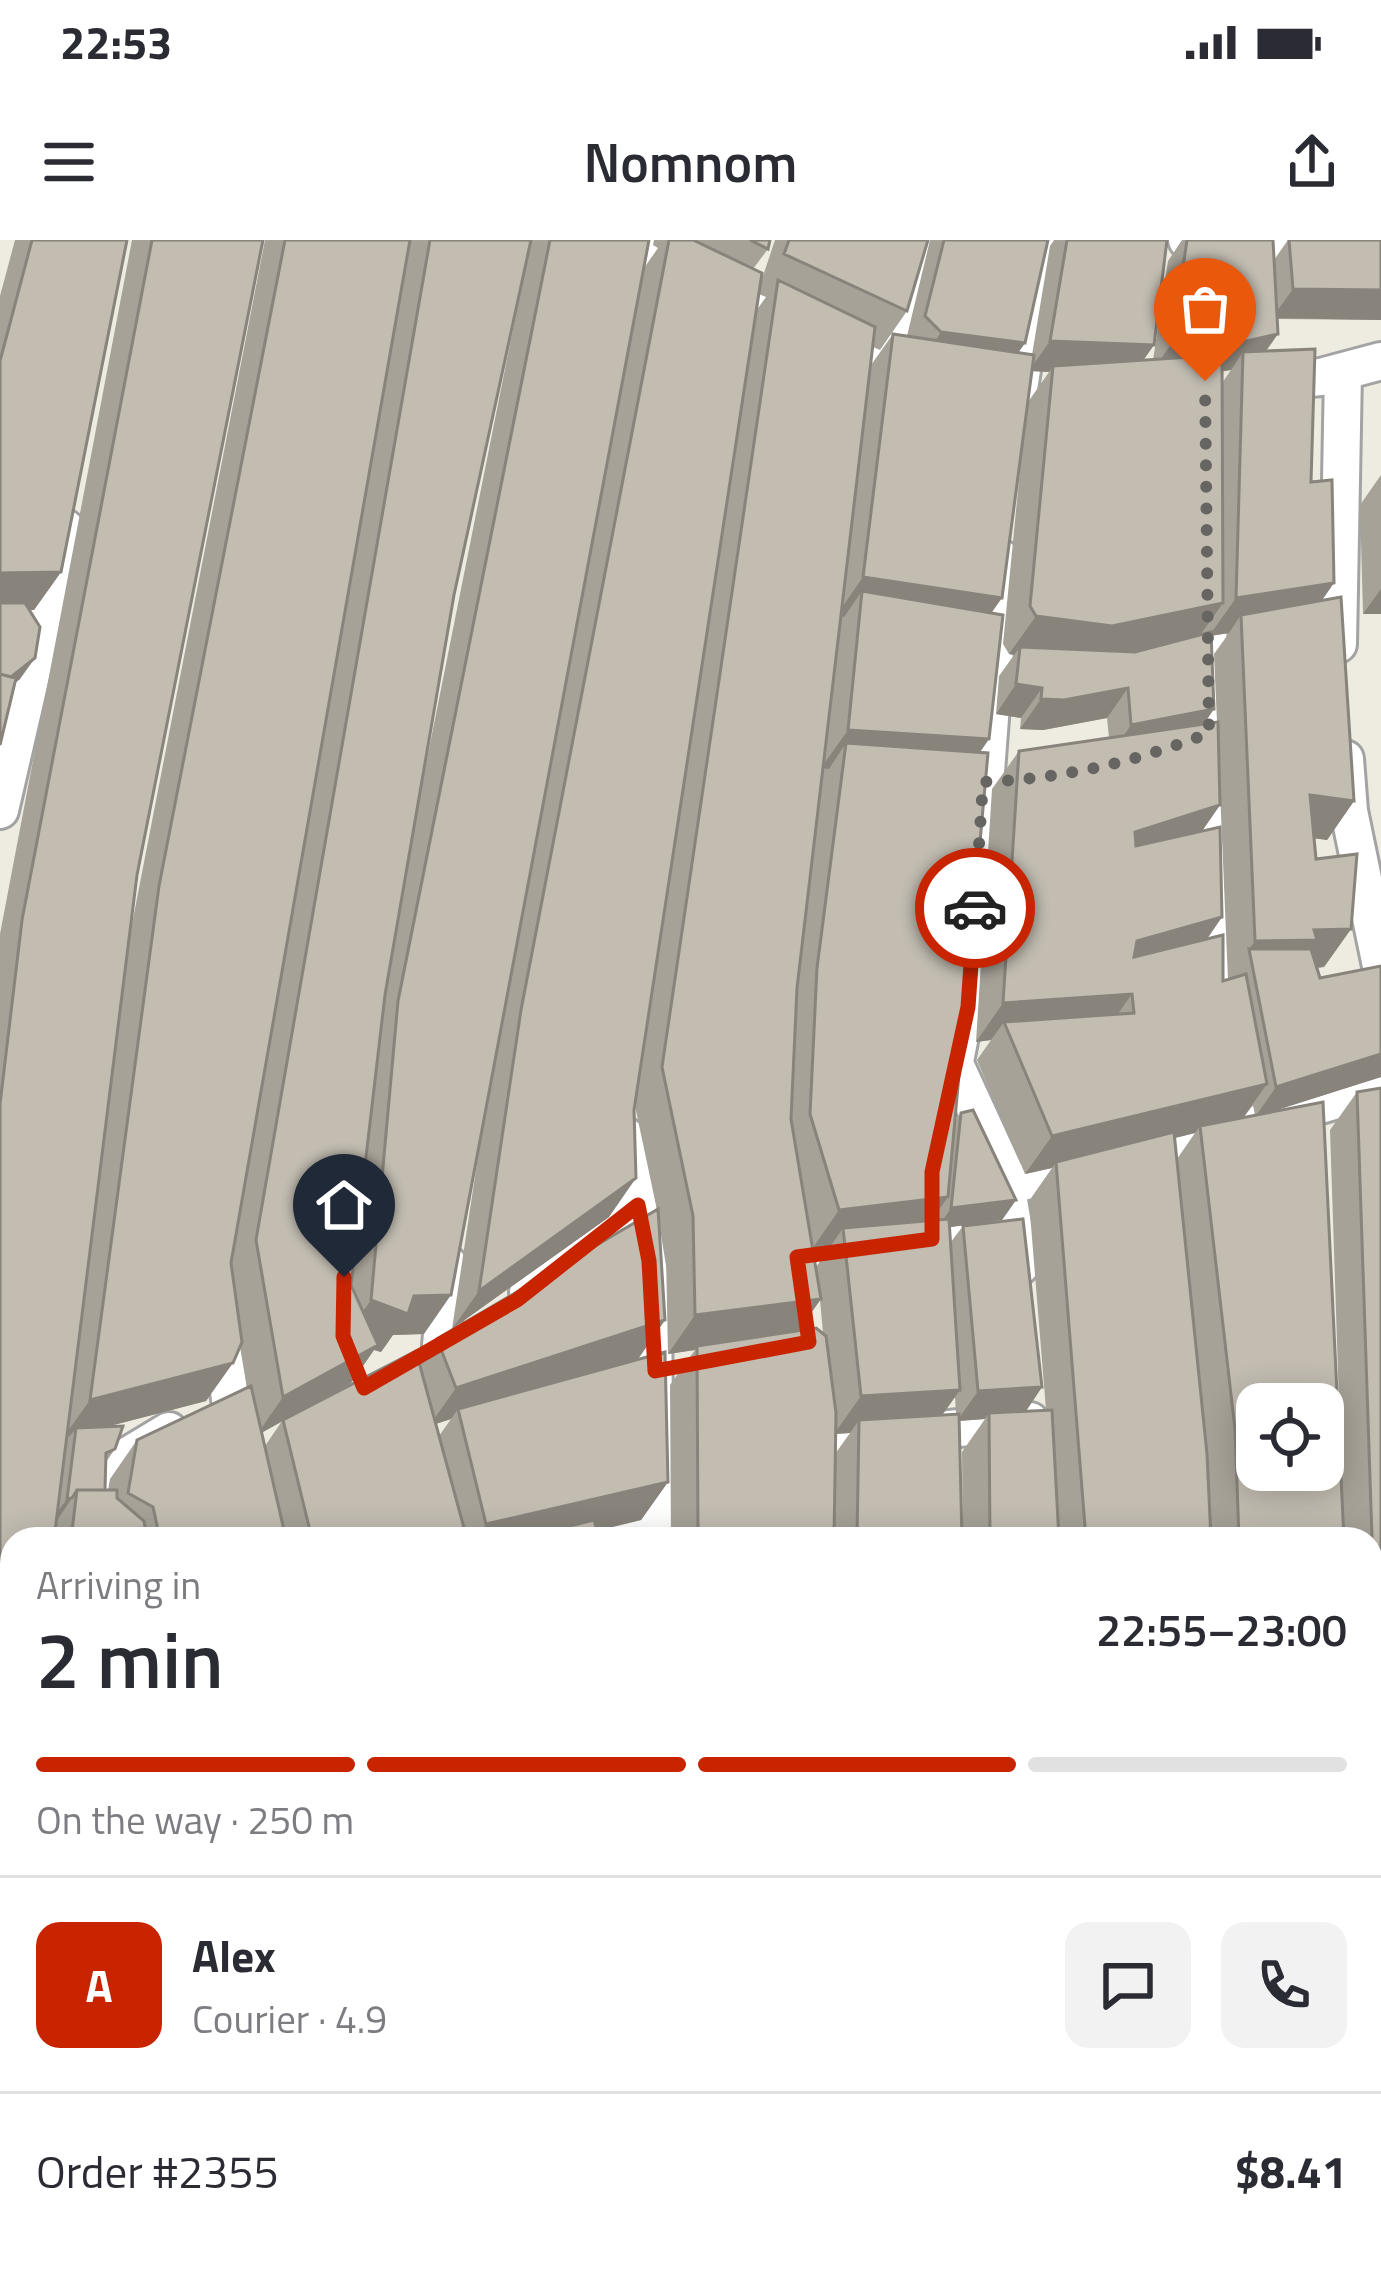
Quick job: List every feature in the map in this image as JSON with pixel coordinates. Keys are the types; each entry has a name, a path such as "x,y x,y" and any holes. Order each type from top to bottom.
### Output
{"street":[{"path":"894,357 921,240"},
{"path":"1013,446 988,375 1042,240"},
{"path":"1187,240 1381,252"},
{"path":"626,292 629,242 747,279 858,346 988,375 1060,379"},
{"path":"735,338 747,279"},
{"path":"852,390 858,346"},
{"path":"1229,382 1343,372 1381,361"},
{"path":"1340,677 1343,372"},
{"path":"0,810 52,601 73,482"},
{"path":"940,1123 970,984 983,782 1003,661 1006,513"},
{"path":"1207,536 1213,958 1229,1025"},
{"path":"1294,626 1337,616"},
{"path":"1166,657 1251,637"},
{"path":"956,645 1003,661"},
{"path":"1342,718 1349,812 1380,962"},
{"path":"1173,748 1209,733"},
{"path":"939,780 1022,780"},
{"path":"1174,859 1211,847"},
{"path":"1173,970 1213,958"},
{"path":"957,1058 1004,1048"},
{"path":"957,1058 1008,1185 1022,1292"},
{"path":"1241,1087 1247,1128"},
{"path":"1008,1185 1158,1153 1247,1128 1318,1120 1381,1088"},
{"path":"627,1094 628,1151 649,1261 655,1371 654,1527"},
{"path":"1158,1153 1162,1199"},
{"path":"408,1364 489,1318 638,1205"},
{"path":"788,1213 804,1299"},
{"path":"441,1346 456,1220"},
{"path":"797,1257 931,1222 1017,1228"},
{"path":"931,1222 936,1287"},
{"path":"219,1292 230,1399 259,1527"},
{"path":"611,1384 696,1363"},
{"path":"1030,1378 1038,1468"},
{"path":"943,1382 947,1473"},
{"path":"99,1527 102,1478 125,1453 230,1399"},
{"path":"819,1481 817,1425 946,1430 1034,1421"},
{"path":"242,1454 283,1432"}],"building":[{"path":"32,240 127,240 61,572 0,573 0,361"},
{"path":"152,240 263,240 137,875 56,1527 0,1527 0,1104 22,920"},
{"path":"285,240 410,240 231,1263 242,1342 233,1363 90,1400 159,886"},
{"path":"430,240 531,240 454,595 385,995 351,1285 378,1345 283,1397 256,1240"},
{"path":"550,240 649,240 451,1295 414,1296 408,1314 371,1300 398,1001"},
{"path":"669,240 693,240 762,273 634,1110 636,1178 479,1291 521,1010"},
{"path":"789,240 928,240 907,311 784,254"},
{"path":"944,240 1048,240 1025,343 941,332 925,316"},
{"path":"1067,240 1167,240 1154,345 1050,341"},
{"path":"1187,240 1273,240 1278,334 1233,344 1172,343"},
{"path":"1289,240 1381,240 1381,290 1293,289"},
{"path":"778,280 875,327 797,988 791,1119 821,1299 695,1315 693,1216 662,1067"},
{"path":"893,334 1034,355 1002,598 863,577"},
{"path":"1315,349 1311,482 1332,480 1334,583 1236,598 1243,352"},
{"path":"1222,355 1223,603 1112,626 1036,616 1030,606 1053,366"},
{"path":"862,591 1003,615 989,739 848,730"},
{"path":"1341,597 1354,801 1310,795 1316,859 1357,854 1351,929 1314,930 1317,940 1255,941 1241,615"},
{"path":"0,603 25,603 40,627 35,658 11,677 0,674"},
{"path":"1211,632 1214,709 1131,725 1128,688 1064,700 1041,699 1042,688 1016,684 1020,647 1135,652"},
{"path":"0,674 16,678 0,745"},
{"path":"1218,722 1220,805 1135,832 1136,846 1220,827 1222,917 1137,941 1134,957 1223,935 1223,981 1246,974 1267,1084 1052,1136 1004,1022 1134,1013 1132,994 1003,1003 1019,751"},
{"path":"846,743 988,753 948,1197 839,1210 810,1114 817,968"},
{"path":"1249,949 1311,949 1320,978 1381,966 1381,1054 1276,1087"},
{"path":"1381,1088 1381,1527 1372,1527 1357,1092"},
{"path":"1323,1102 1337,1383 1236,1383 1236,1457 1200,1126"},
{"path":"973,1110 1016,1200 951,1208 961,1113"},
{"path":"1174,1132 1210,1527 1085,1527 1056,1162"},
{"path":"658,1209 665,1320 456,1388 437,1339"},
{"path":"949,1219 960,1390 861,1396 843,1228"},
{"path":"1023,1219 1042,1387 978,1391 963,1226"},
{"path":"816,1328 826,1336 836,1413 834,1527 698,1527 697,1346"},
{"path":"416,1351 464,1527 309,1527 283,1420"},
{"path":"665,1352 668,1482 486,1524 458,1409"},
{"path":"251,1386 283,1527 157,1527 153,1507 128,1493 137,1440"},
{"path":"1052,1410 1058,1527 990,1527 989,1413"},
{"path":"959,1414 962,1527 857,1527 859,1420"},
{"path":"123,1426 115,1449 106,1453 105,1490 77,1490 67,1499 76,1428"},
{"path":"77,1490 117,1490 117,1498 145,1527 72,1527"},
{"path":"1237,1491 1342,1491 1343,1527 1239,1527"},
{"path":"594,1520 596,1527 566,1527"}],"way so far":[{"path":"975,908 983,782 1060,778 1137,762 1209,733 1205,381"}],"route":[{"path":"344,1277 343,1336 364,1388 517,1300 638,1205 653,1298 655,1371 809,1342 797,1257 932,1239 936,1139 968,1007 975,908"}]}
